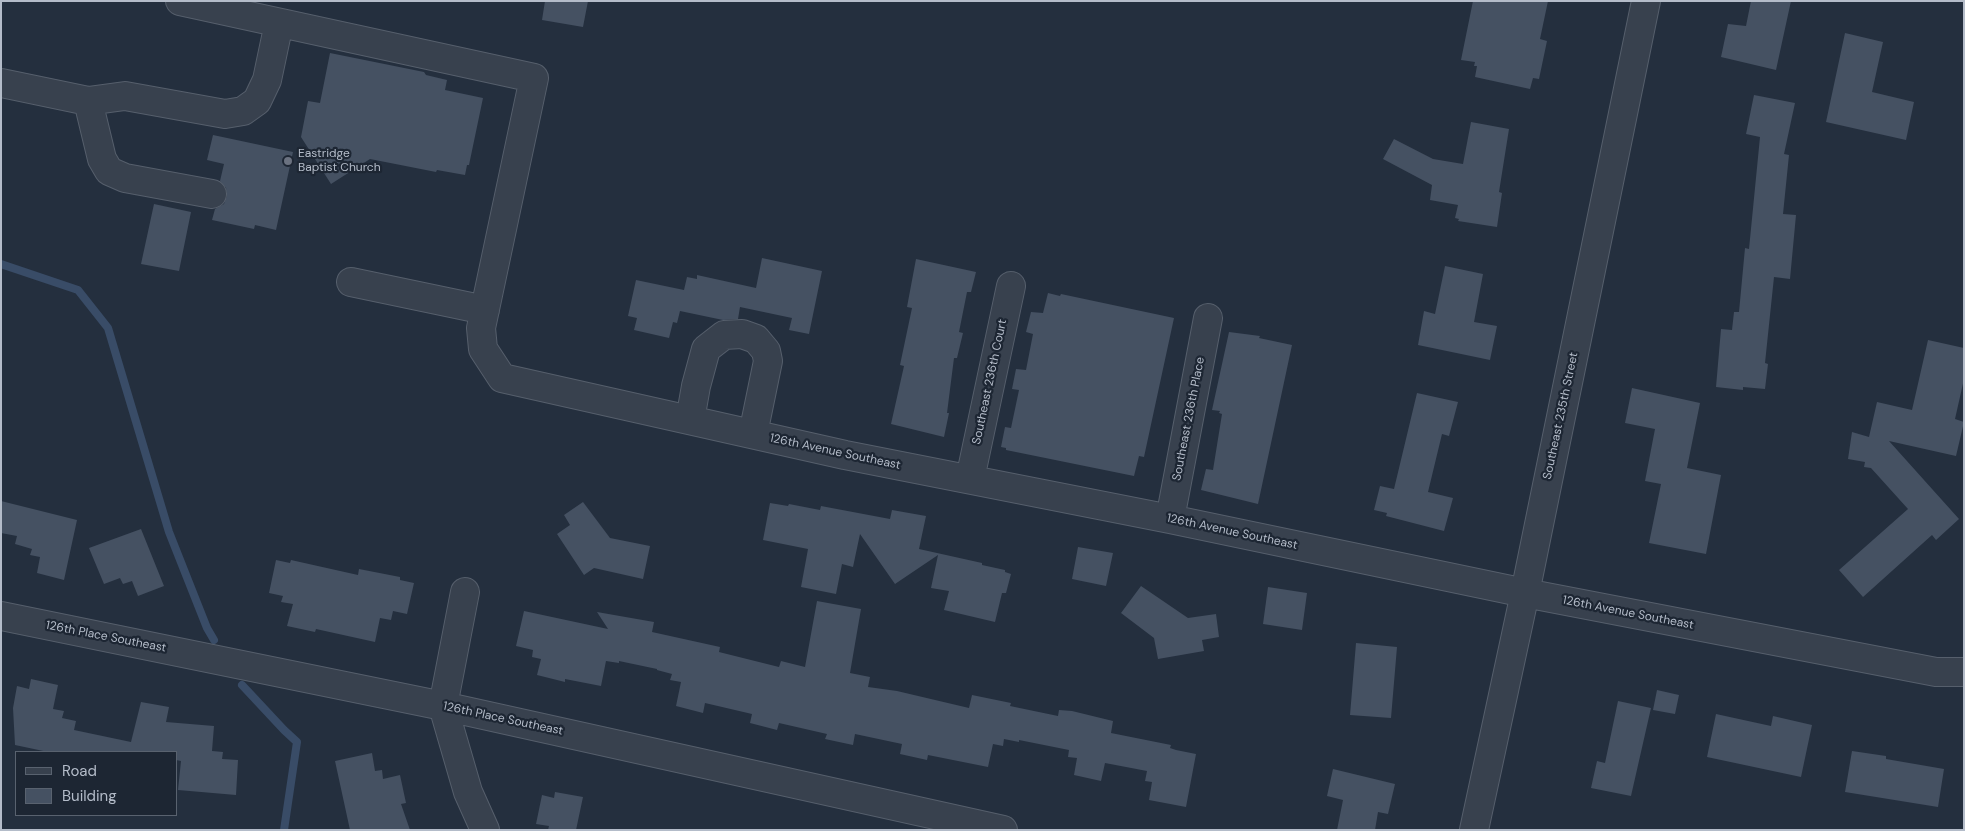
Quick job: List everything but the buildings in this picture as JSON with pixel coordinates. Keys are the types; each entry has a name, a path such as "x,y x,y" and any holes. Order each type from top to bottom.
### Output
{"street":[{"path":"180,1 534,78 485,310 351,282"},
{"name":"Southeast 235th Street","path":"1474,830 1525,593 1646,1"},
{"path":"1,83 88,101 125,96 225,114 243,111 257,101 267,80 279,23"},
{"path":"88,101 102,159 109,171 124,178 212,194"},
{"name":"Southeast 236th Court","path":"970,479 1011,286"},
{"name":"126th Avenue Southeast","path":"485,310 481,328 483,349 502,378 753,434 1525,593 1936,672 1964,672"},
{"name":"Southeast 236th Place","path":"1170,519 1208,318"},
{"path":"690,420 696,386 706,349 724,335 742,334 756,339 766,351 768,361 753,434"},
{"path":"465,592 443,706 468,792 485,830"},
{"name":"126th Place Southeast","path":"1,616 443,706 1003,830"}],"waterway":[{"path":"1,264 78,290 108,328 169,532 207,628 214,640"},
{"path":"242,685 297,742 284,830"}],"place":[{"name":"Eastridge Baptist Church","path":"288,161"}]}
